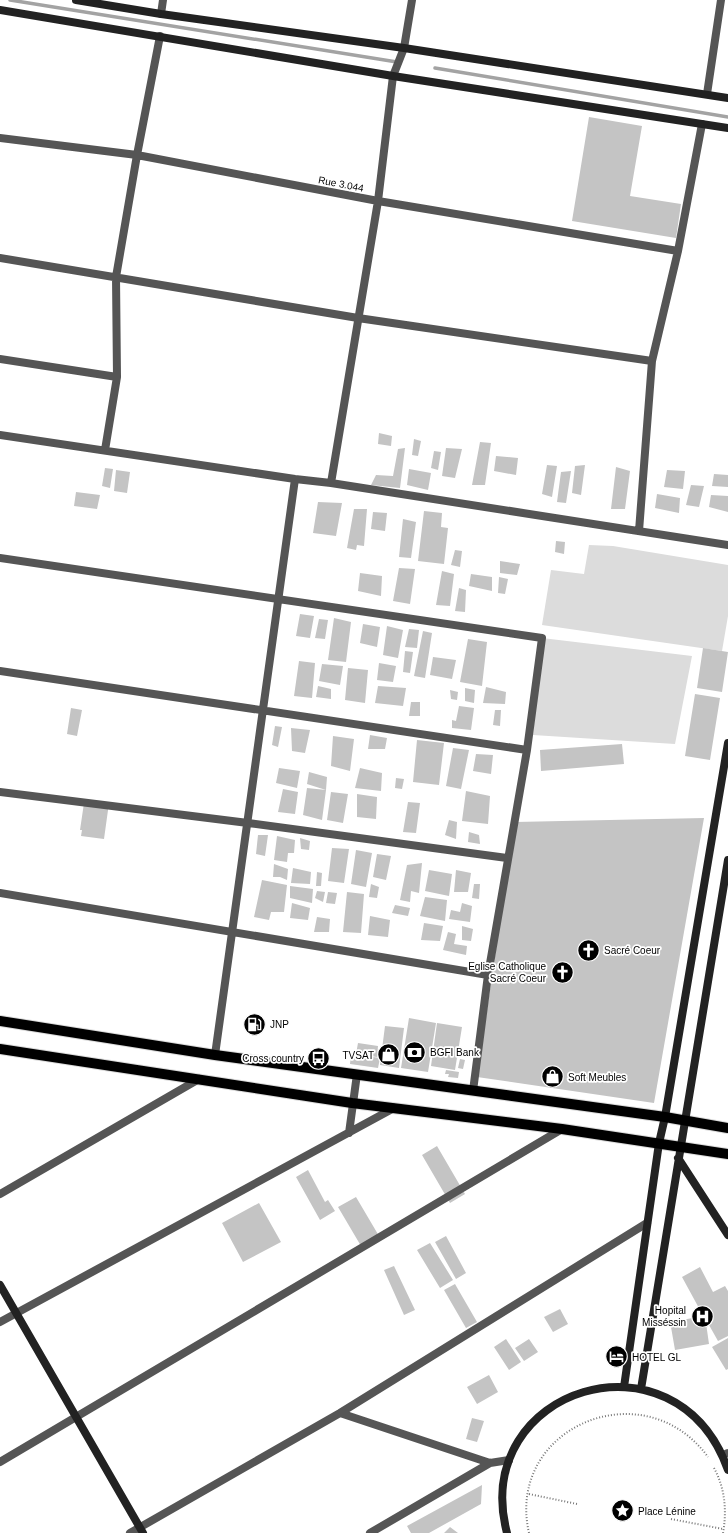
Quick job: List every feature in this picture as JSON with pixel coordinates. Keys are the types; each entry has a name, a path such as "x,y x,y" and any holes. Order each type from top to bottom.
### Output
{"main road":[{"path":"0,1021 215,1055 665,1117 728,1128"},
{"path":"0,1049 352,1103 562,1129 728,1154"}],"street":[{"path":"76,0 161,14 404,48 728,98"},
{"path":"161,14 163,0"},
{"path":"331,483 378,201 393,76 404,48 412,0"},
{"path":"707,94 721,0"},
{"path":"0,10 393,76 728,128"},
{"path":"105,450 117,377 116,277 137,155 160,36"},
{"path":"639,531 652,361 678,251 702,124"},
{"name":"Rue 3.044","path":"0,138 137,155 378,201 678,251"},
{"path":"0,258 358,318 652,361"},
{"path":"0,360 117,377"},
{"path":"0,435 296,480 331,483 728,545"},
{"path":"215,1055 296,480"},
{"path":"0,558 542,638 527,750 488,975 473,1091"},
{"path":"0,671 527,750"},
{"path":"624,1387 658,1143 665,1117 728,743"},
{"path":"0,792 248,823 508,858"},
{"path":"642,1389 678,1158 728,860"},
{"path":"0,893 488,975"},
{"path":"349,1133 357,1074"},
{"path":"0,1194 199,1079"},
{"path":"0,1322 394,1108"},
{"path":"0,1462 562,1129"},
{"path":"678,1158 728,1235"},
{"path":"130,1533 141,1530 340,1413 647,1223"},
{"path":"0,1285 141,1530"},
{"path":"507,1533 503,1515 502,1497 504,1478 514,1449 527,1429 539,1417 564,1400 586,1391 598,1388 624,1387 642,1389 671,1400 698,1419 712,1436 725,1454 728,1470"},
{"path":"340,1413 490,1463"},
{"path":"370,1533 490,1463 510,1460"}],"path":[{"path":"529,1533 527,1513 529,1494 534,1474 540,1462 557,1441 579,1425 604,1416 638,1414 670,1424 692,1439 710,1460"},
{"path":"713,1466 721,1484 724,1497 725,1510 723,1533"},
{"path":"529,1494 577,1504"},
{"path":"671,1520 723,1529"}],"shaded area":[{"path":"589,545 613,546 728,565 728,616 722,651 542,625 551,570 584,574"},
{"path":"542,638 692,656 675,744 533,735"}],"building":[{"path":"589,117 642,126 630,196 681,204 676,238 572,221"},
{"path":"379,433 392,436 391,446 378,444"},
{"path":"414,439 421,441 418,456 412,455"},
{"path":"480,442 491,443 485,485 472,485"},
{"path":"405,448 400,488 371,485 376,475 393,476 398,449"},
{"path":"446,448 462,449 455,478 442,476"},
{"path":"434,451 441,452 438,470 431,468"},
{"path":"496,456 518,458 516,475 494,471"},
{"path":"547,465 557,466 552,497 542,494"},
{"path":"585,465 581,495 572,493 575,466"},
{"path":"616,467 630,471 625,509 611,509"},
{"path":"105,468 113,469 110,488 102,486"},
{"path":"409,469 431,473 428,490 407,485"},
{"path":"116,470 130,472 127,493 114,491"},
{"path":"667,470 685,471 683,489 664,487"},
{"path":"571,471 566,503 557,502 561,472"},
{"path":"714,474 728,475 728,487 712,486"},
{"path":"691,485 704,486 699,507 686,505"},
{"path":"76,492 100,495 97,509 74,506"},
{"path":"657,494 680,498 679,513 655,508"},
{"path":"711,495 728,496 728,512 709,507"},
{"path":"318,502 342,503 336,536 313,533"},
{"path":"354,509 367,509 364,546 357,545 356,550 347,548"},
{"path":"424,511 442,513 441,527 448,528 444,564 418,561"},
{"path":"373,512 387,513 385,531 371,529"},
{"path":"403,519 416,522 411,558 399,557"},
{"path":"556,541 565,542 564,554 555,552"},
{"path":"455,550 462,551 460,567 451,565"},
{"path":"500,561 520,564 517,575 500,573"},
{"path":"399,568 415,569 410,604 393,601"},
{"path":"442,571 454,574 450,606 436,605"},
{"path":"360,573 382,576 381,596 358,591"},
{"path":"471,574 492,577 492,591 469,586"},
{"path":"499,577 508,579 505,594 498,593"},
{"path":"459,588 466,590 465,612 455,611"},
{"path":"300,614 314,616 310,638 296,636"},
{"path":"334,618 351,622 346,662 328,660"},
{"path":"319,619 328,620 325,639 315,638"},
{"path":"363,624 380,627 377,647 360,643"},
{"path":"387,626 403,630 398,658 383,655"},
{"path":"409,629 419,630 417,648 405,647"},
{"path":"423,631 432,633 425,678 414,676"},
{"path":"468,639 487,642 482,686 460,682"},
{"path":"703,648 728,652 722,692 697,688"},
{"path":"405,651 413,652 410,673 403,672"},
{"path":"433,657 456,660 452,679 430,675"},
{"path":"299,661 315,663 312,698 294,696"},
{"path":"379,663 396,666 393,682 377,680"},
{"path":"322,664 343,666 340,685 319,681"},
{"path":"348,668 368,670 365,703 345,700"},
{"path":"318,686 331,689 331,699 316,697"},
{"path":"378,686 406,688 403,706 375,703"},
{"path":"486,687 506,692 505,704 483,703"},
{"path":"465,688 475,690 474,703 465,701"},
{"path":"450,690 458,692 457,700 451,699"},
{"path":"695,694 720,698 710,760 685,756"},
{"path":"411,702 420,702 420,716 409,716"},
{"path":"459,706 474,708 471,730 452,728 452,720 456,721"},
{"path":"71,708 82,710 77,736 67,734"},
{"path":"495,710 501,710 500,726 493,725"},
{"path":"275,726 282,727 278,747 272,745"},
{"path":"291,728 310,730 305,753 292,751"},
{"path":"370,735 387,738 385,749 368,749"},
{"path":"333,736 354,739 350,771 331,766"},
{"path":"417,740 444,743 439,785 413,782"},
{"path":"622,744 624,764 541,771 540,750"},
{"path":"453,748 469,750 461,789 446,786"},
{"path":"476,754 493,755 491,774 473,771"},
{"path":"279,768 300,771 297,788 276,783"},
{"path":"360,768 382,773 381,791 355,788"},
{"path":"309,772 327,777 326,790 307,784"},
{"path":"396,778 404,779 402,789 395,788"},
{"path":"307,788 326,790 322,820 303,815"},
{"path":"283,789 298,792 295,814 278,812"},
{"path":"466,791 490,796 488,824 462,821"},
{"path":"331,792 348,794 343,823 327,820"},
{"path":"357,794 377,797 376,819 357,817"},
{"path":"408,802 420,803 416,833 403,832"},
{"path":"84,803 109,803 104,839 81,836 82,830 80,830"},
{"name":"Sacré Coeur","path":"704,818 654,1103 477,1077 515,822"},
{"path":"449,820 457,822 456,839 445,835"},
{"path":"469,832 479,835 480,844 468,842"},
{"path":"258,835 268,835 265,856 256,854"},
{"path":"277,836 295,840 294,853 288,853 287,862 274,860"},
{"path":"300,838 310,841 309,850 301,849"},
{"path":"332,848 349,849 344,883 328,881"},
{"path":"356,850 372,853 366,887 351,884"},
{"path":"377,854 391,856 386,880 373,877"},
{"path":"422,863 419,893 411,891 410,902 400,900 407,865"},
{"path":"274,864 288,869 287,880 280,877 273,877"},
{"path":"293,868 311,872 310,884 291,883"},
{"path":"429,870 452,874 449,896 425,891"},
{"path":"456,870 471,873 468,892 454,892"},
{"path":"317,872 322,873 321,886 316,886"},
{"path":"262,880 287,885 284,912 271,912 269,920 254,917"},
{"path":"371,884 379,887 377,898 369,897"},
{"path":"474,884 480,884 479,899 472,898"},
{"path":"290,886 313,889 312,903 290,898"},
{"path":"317,891 325,892 323,902 315,898"},
{"path":"328,892 337,893 335,904 326,903"},
{"path":"347,892 364,894 361,933 343,932"},
{"path":"425,897 447,900 445,921 420,916"},
{"path":"292,903 310,908 308,920 290,918"},
{"path":"462,903 472,906 470,922 449,919 451,910 460,912"},
{"path":"395,905 410,908 408,916 392,913"},
{"path":"370,916 390,920 388,937 368,935"},
{"path":"317,917 330,919 329,932 314,932"},
{"path":"424,923 443,926 440,941 421,940"},
{"path":"462,926 473,929 471,941 462,940"},
{"path":"448,932 456,934 454,944 467,946 466,955 443,950"},
{"path":"409,1018 436,1023 428,1072 401,1068"},
{"path":"437,1023 462,1027 455,1070 431,1066"},
{"path":"385,1026 404,1028 399,1068 380,1065"},
{"path":"358,1043 378,1046 377,1057 356,1054"},
{"path":"351,1054 380,1058 378,1068 350,1064"},
{"path":"460,1059 465,1060 463,1069 458,1068"},
{"path":"446,1070 459,1072 458,1078 448,1077 449,1074 445,1074"},
{"path":"437,1146 465,1194 450,1203 422,1155"},
{"path":"308,1170 325,1202 328,1200 335,1211 320,1220 296,1177"},
{"path":"356,1197 379,1236 361,1246 338,1207"},
{"path":"259,1203 281,1242 243,1262 222,1223"},
{"path":"446,1236 466,1273 456,1279 435,1242"},
{"path":"430,1243 453,1280 440,1288 417,1250"},
{"path":"394,1266 415,1310 404,1315 384,1270"},
{"path":"700,1267 713,1292 725,1286 728,1291 728,1336 718,1341 709,1325 712,1323 704,1308 700,1310 682,1277"},
{"path":"455,1284 477,1322 466,1328 444,1290"},
{"path":"560,1309 568,1324 553,1332 544,1317"},
{"path":"705,1316 709,1344 675,1350 671,1327 682,1325 681,1320"},
{"path":"728,1338 728,1369 726,1370 712,1347"},
{"path":"506,1339 521,1362 509,1370 494,1347"},
{"path":"529,1339 538,1352 524,1361 515,1348"},
{"path":"489,1375 498,1392 477,1404 467,1387"},
{"path":"472,1418 484,1421 477,1442 466,1439"},
{"path":"482,1485 481,1504 429,1533 411,1533 407,1526"},
{"path":"450,1527 458,1533 444,1533"}],"waterway":[{"path":"10,0 397,62"},
{"path":"435,68 728,117"}],"place":[{"name":"Sacré Coeur","path":"588,950"},
{"name":"Eglise Catholique Sacré Coeur","path":"562,972"},
{"name":"JNP","path":"254,1024"},
{"name":"BGFI Bank","path":"414,1052"},
{"name":"TVSAT","path":"389,1055"},
{"name":"Cross country","path":"319,1058"},
{"name":"Soft Meubles","path":"553,1077"},
{"name":"Hopital Misséssin","path":"702,1316"},
{"name":"HOTEL GL","path":"616,1357"},
{"name":"Place Lénine","path":"623,1511"}]}
